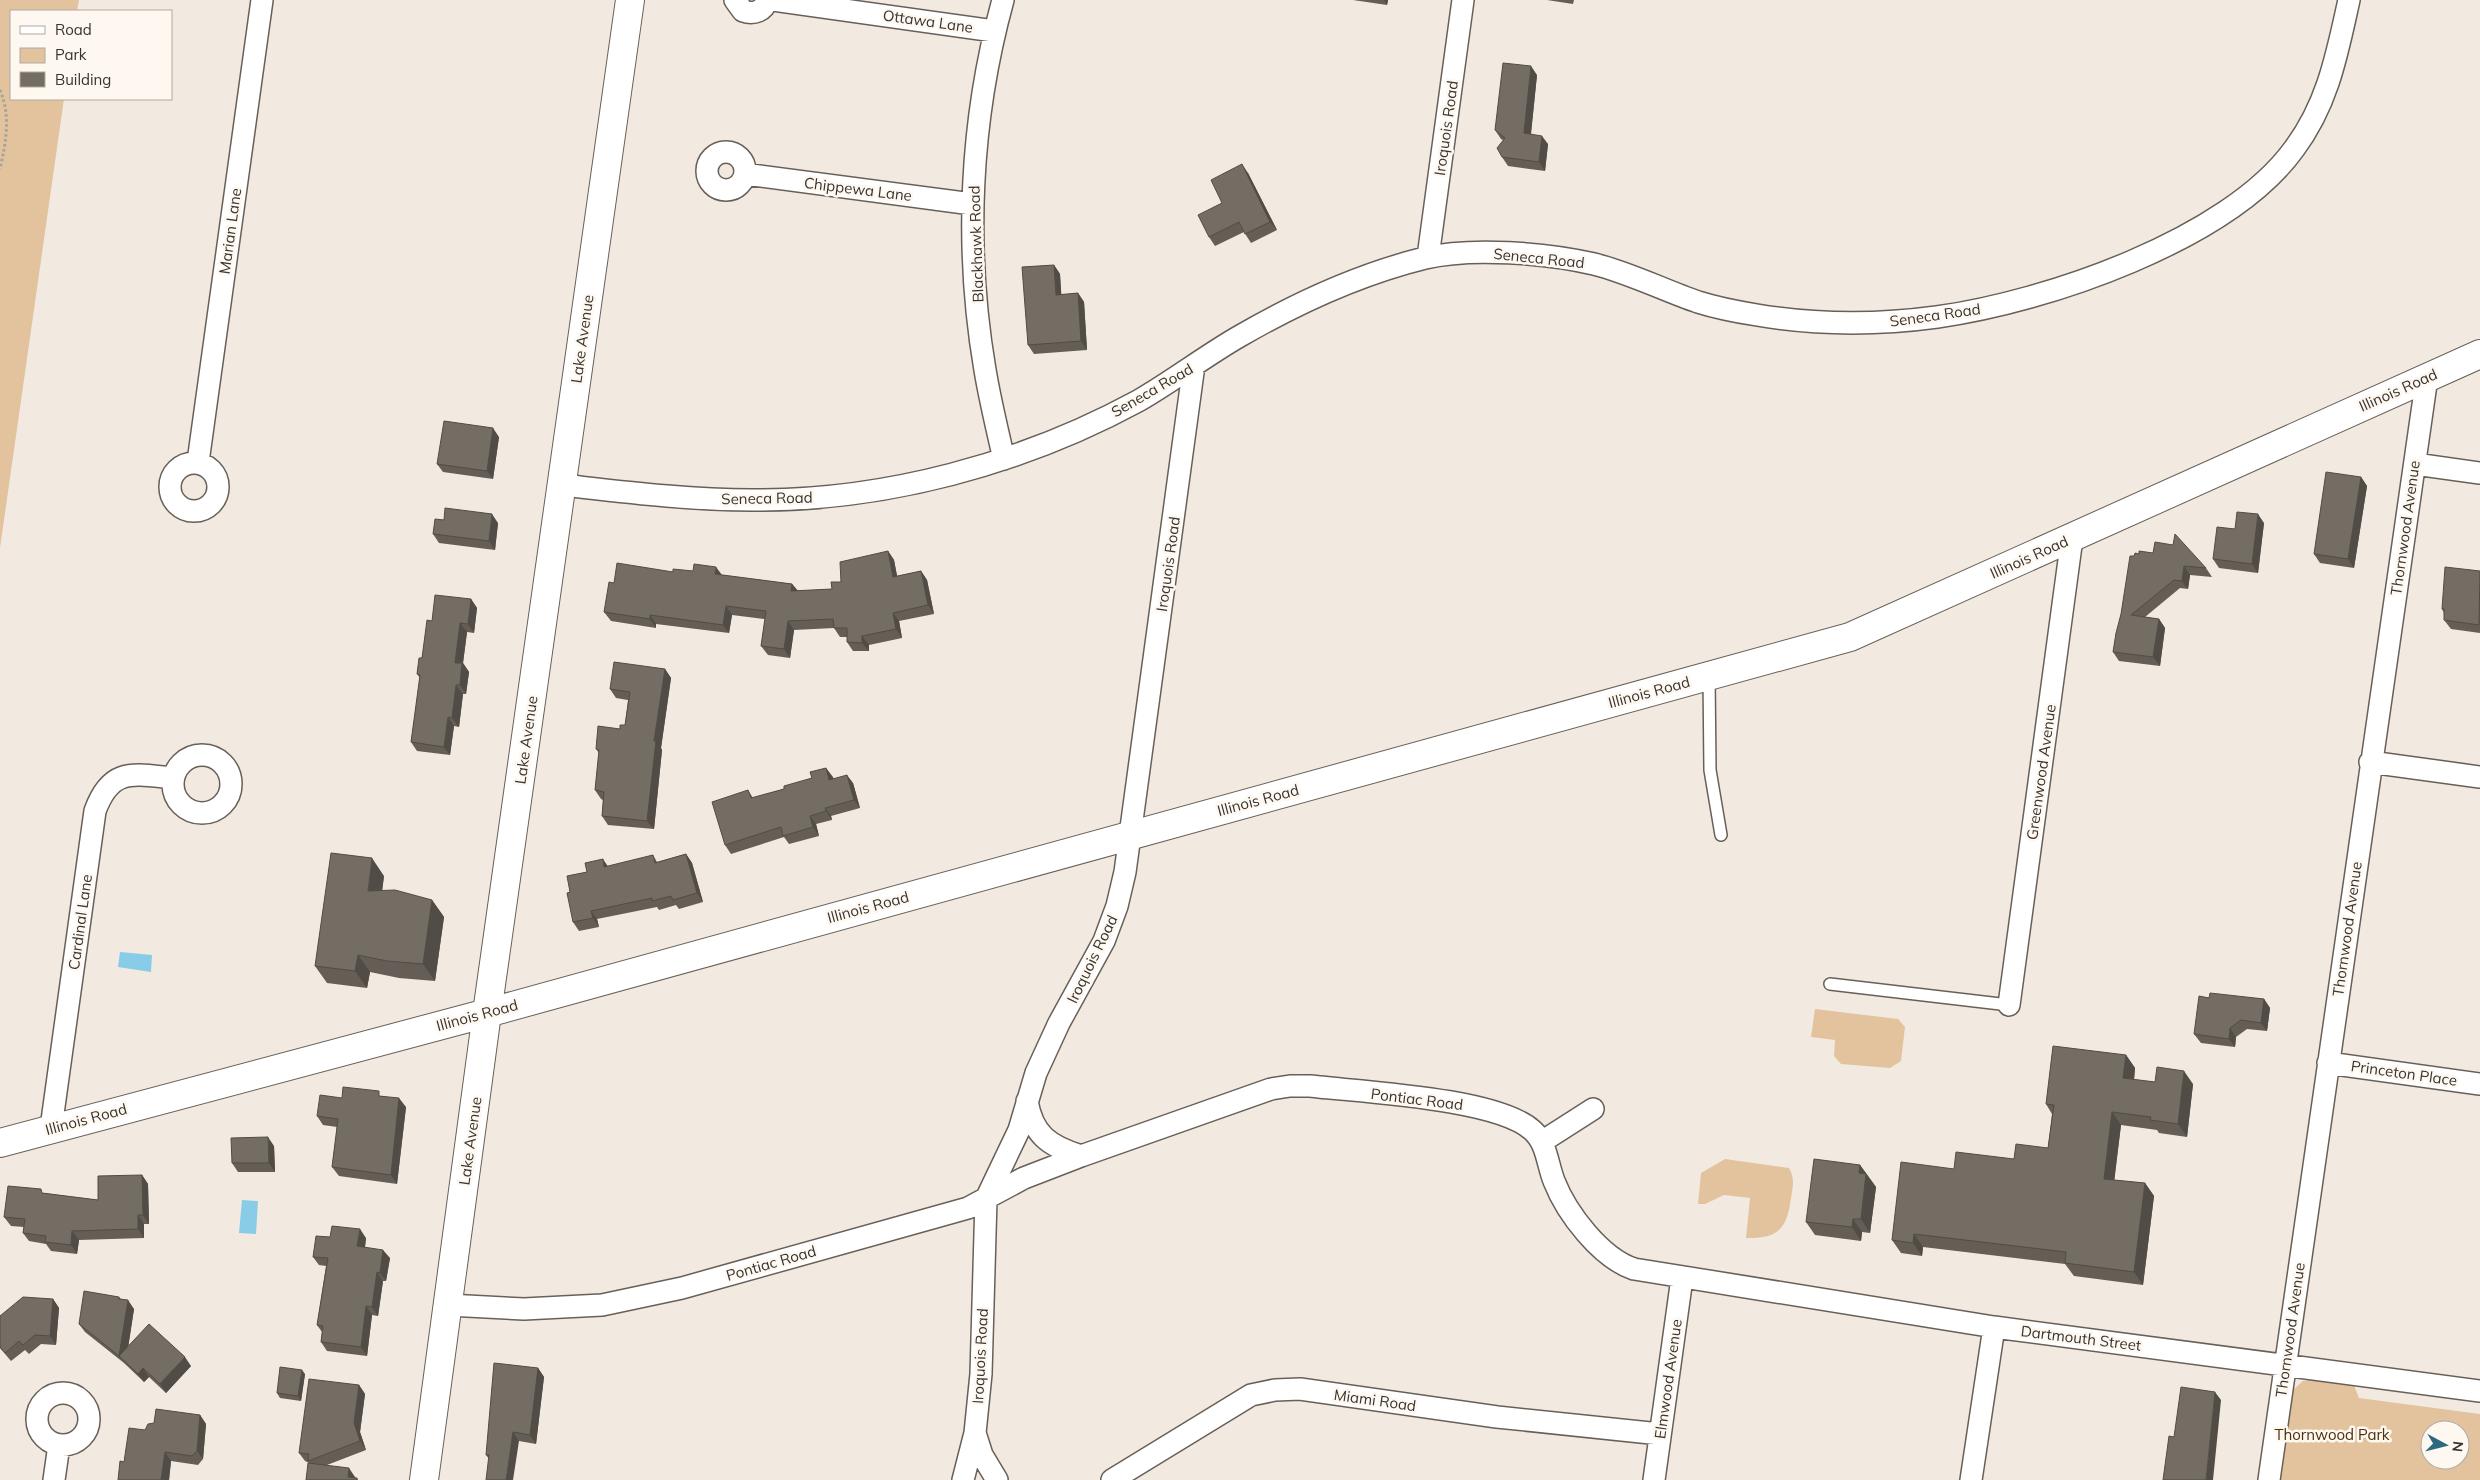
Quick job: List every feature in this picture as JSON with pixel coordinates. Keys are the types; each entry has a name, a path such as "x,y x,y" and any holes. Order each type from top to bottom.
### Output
{"street":[{"name":"Marian Lane","path":"198,462 262,0"},
{"name":"Lake Avenue","path":"424,1480 487,1013 630,0"},
{"path":"735,0 743,11 753,13 763,8 768,0"},
{"name":"Ottawa Lane","path":"773,0 994,31"},
{"name":"Blackhawk Road","path":"1003,0 994,31 977,137 972,204 976,288 985,369 1004,459"},
{"name":"Iroquois Road","path":"1428,257 1463,0"},
{"name":"Seneca Road","path":"562,485 673,497 753,500 814,498 878,489 937,477 1004,459 1086,426 1140,400 1240,336 1306,301 1362,278 1428,257 1483,253 1529,254 1585,263 1641,279 1702,303 1758,316 1838,323 1887,322 1937,317 1993,306 2094,276 2158,249 2215,220 2260,188 2292,152 2317,115 2334,72 2349,0"},
{"name":"Chippewa Lane","path":"744,174 972,204"},
{"name":"Illinois Road","path":"0,1143 487,1013 1850,637 2480,354"},
{"name":"Iroquois Road","path":"963,1480 975,1433 983,1328 986,1199 1019,1130 1036,1073 1059,1023 1104,941 1117,906 1125,872 1194,366"},
{"name":"Thornwood Avenue","path":"2269,1480 2370,762 2427,378"},
{"path":"2415,464 2480,473"},
{"name":"Greenwood Avenue","path":"2009,1005 2072,538"},
{"path":"2370,762 2480,777"},
{"name":"Cardinal Lane","path":"51,1128 95,811 100,797 109,784 118,778 138,774 173,778"},
{"name":"Princeton Place","path":"2328,1063 2480,1084"},
{"name":"Pontiac Road","path":"448,1306 524,1309 565,1308 602,1305 682,1288 968,1208 1024,1178 1081,1156 1271,1089 1290,1086 1310,1086 1457,1103 1494,1111 1517,1120 1532,1129 1542,1141"},
{"path":"1027,1101 1030,1118 1038,1132 1063,1150 1081,1156"},
{"path":"1593,1110 1542,1141 1554,1182 1569,1208 1603,1252 1619,1264 1634,1269 1682,1278"},
{"name":"Dartmouth Street","path":"1682,1278 1994,1326 2480,1390"},
{"name":"Elmwood Avenue","path":"1654,1480 1682,1278"},
{"path":"1971,1480 1994,1326"},
{"name":"Miami Road","path":"1112,1480 1235,1403 1251,1395 1275,1390 1300,1390 1496,1417 1660,1434"},
{"path":"975,1433 982,1454 997,1480"},
{"path":"54,1480 59,1445"}],"lane":[{"path":"1709,676 1710,770 1721,835"},
{"path":"1830,984 2009,1005"}],"path":[{"path":"0,90 6,105 7,140 0,169"}],"green space":[{"path":"0,0 79,0 77,10 10,10 10,100 64,100 0,548"},
{"path":"1815,1009 1898,1019 1905,1027 1901,1061 1890,1068 1841,1064 1834,1056 1835,1040 1811,1037"},
{"path":"1725,1159 1789,1168 1793,1182 1787,1217 1784,1224 1774,1234 1757,1238 1746,1238 1750,1198 1724,1195 1705,1204 1698,1204 1701,1173"},
{"name":"Thornwood Park","path":"2310,1380 2353,1383 2359,1398 2480,1414 2480,1480 2280,1480 2293,1390 2303,1381"}],"water":[{"path":"120,952 152,955 151,972 118,967"},
{"path":"242,1200 258,1201 256,1234 239,1233"}],"building":[{"path":"1503,63 1531,66 1524,133 1542,136 1539,162 1502,157 1497,148 1505,138 1495,130"},
{"path":"1242,164 1270,222 1245,234 1239,222 1209,237 1198,215 1222,203 1211,180"},
{"path":"1054,265 1056,295 1078,293 1081,341 1028,345 1022,267"},
{"path":"444,421 493,428 487,471 437,464"},
{"path":"2326,472 2361,477 2348,559 2314,554"},
{"path":"445,508 492,514 489,541 433,534 435,519 444,520"},
{"path":"2237,512 2258,514 2252,564 2213,559 2217,527 2235,529"},
{"path":"2175,534 2206,568 2184,566 2182,581 2174,580 2131,615 2159,619 2153,657 2113,652 2130,556 2134,556 2135,553 2139,554 2139,551 2153,553 2155,542 2173,545"},
{"path":"888,551 893,577 921,571 928,605 893,613 896,629 862,636 862,643 847,642 847,628 834,628 833,619 788,621 784,649 761,646 766,611 726,606 723,625 650,615 650,619 604,612 609,582 614,583 617,563 673,572 673,569 693,571 694,564 716,567 715,574 792,584 791,591 832,589 831,582 841,582 840,562"},
{"path":"2445,567 2480,571 2479,625 2444,620 2444,609 2442,609"},
{"path":"435,595 471,599 468,624 460,623 455,663 462,663 460,685 456,685 452,718 448,717 444,747 411,742 420,675 417,674 419,658 422,658 427,620 432,621"},
{"path":"614,662 665,669 654,741 656,741 647,821 602,816 604,792 595,790 599,750 596,749 598,726 620,729 620,725 625,725 630,692 610,689"},
{"path":"826,768 829,780 847,775 854,800 825,808 826,811 810,816 813,827 783,836 781,827 725,845 712,802 748,790 751,798 784,789 784,786 812,778 810,772"},
{"path":"331,853 372,858 368,891 395,890 432,900 423,964 387,961 358,955 355,971 315,966"},
{"path":"686,854 697,893 673,900 671,896 652,901 652,898 591,911 593,918 573,922 567,893 570,892 567,876 587,872 585,863 603,859 604,867 653,855 655,863"},
{"path":"2210,993 2264,999 2261,1023 2241,1020 2230,1028 2229,1039 2194,1034 2199,996 2209,998"},
{"path":"2053,1046 2126,1055 2123,1078 2155,1082 2157,1067 2184,1071 2178,1124 2150,1120 2151,1117 2112,1112 2104,1179 2145,1183 2134,1272 2065,1263 2066,1252 1914,1234 1913,1243 1892,1240 1901,1162 1954,1169 1956,1152 2014,1159 2016,1144 2048,1148 2054,1105 2046,1104"},
{"path":"343,1087 379,1091 379,1096 399,1098 391,1175 332,1167 338,1119 317,1116 320,1095 342,1098"},
{"path":"268,1137 269,1163 232,1163 231,1138"},
{"path":"1814,1159 1860,1165 1859,1173 1866,1174 1861,1219 1853,1219 1852,1227 1806,1222"},
{"path":"142,1175 143,1215 138,1215 138,1229 72,1231 71,1245 45,1242 46,1236 23,1233 25,1219 4,1217 8,1186 41,1189 42,1193 98,1200 98,1176"},
{"path":"332,1226 360,1229 357,1246 383,1250 380,1273 377,1272 372,1307 366,1306 361,1347 321,1342 323,1326 317,1325 328,1258 313,1257 316,1236 330,1237"},
{"path":"84,1291 128,1300 119,1356 79,1324"},
{"path":"23,1297 53,1299 50,1336 35,1335 23,1345 19,1341 5,1353 0,1347 0,1316"},
{"path":"149,1324 185,1357 160,1384 143,1368 138,1374 119,1356"},
{"path":"494,1363 538,1368 530,1435 513,1432 506,1480 486,1480 489,1455 486,1455"},
{"path":"280,1367 302,1370 298,1396 277,1393"},
{"path":"309,1379 359,1385 354,1423 360,1441 308,1461 309,1454 299,1453"},
{"path":"2181,1387 2215,1392 2206,1480 2163,1480 2169,1436 2174,1437"},
{"path":"156,1409 200,1415 197,1451 192,1456 165,1452 161,1480 118,1480 120,1461 124,1462 129,1428 145,1430 148,1424 154,1423"},
{"path":"308,1463 349,1468 348,1477 357,1478 357,1480 306,1480"}]}
